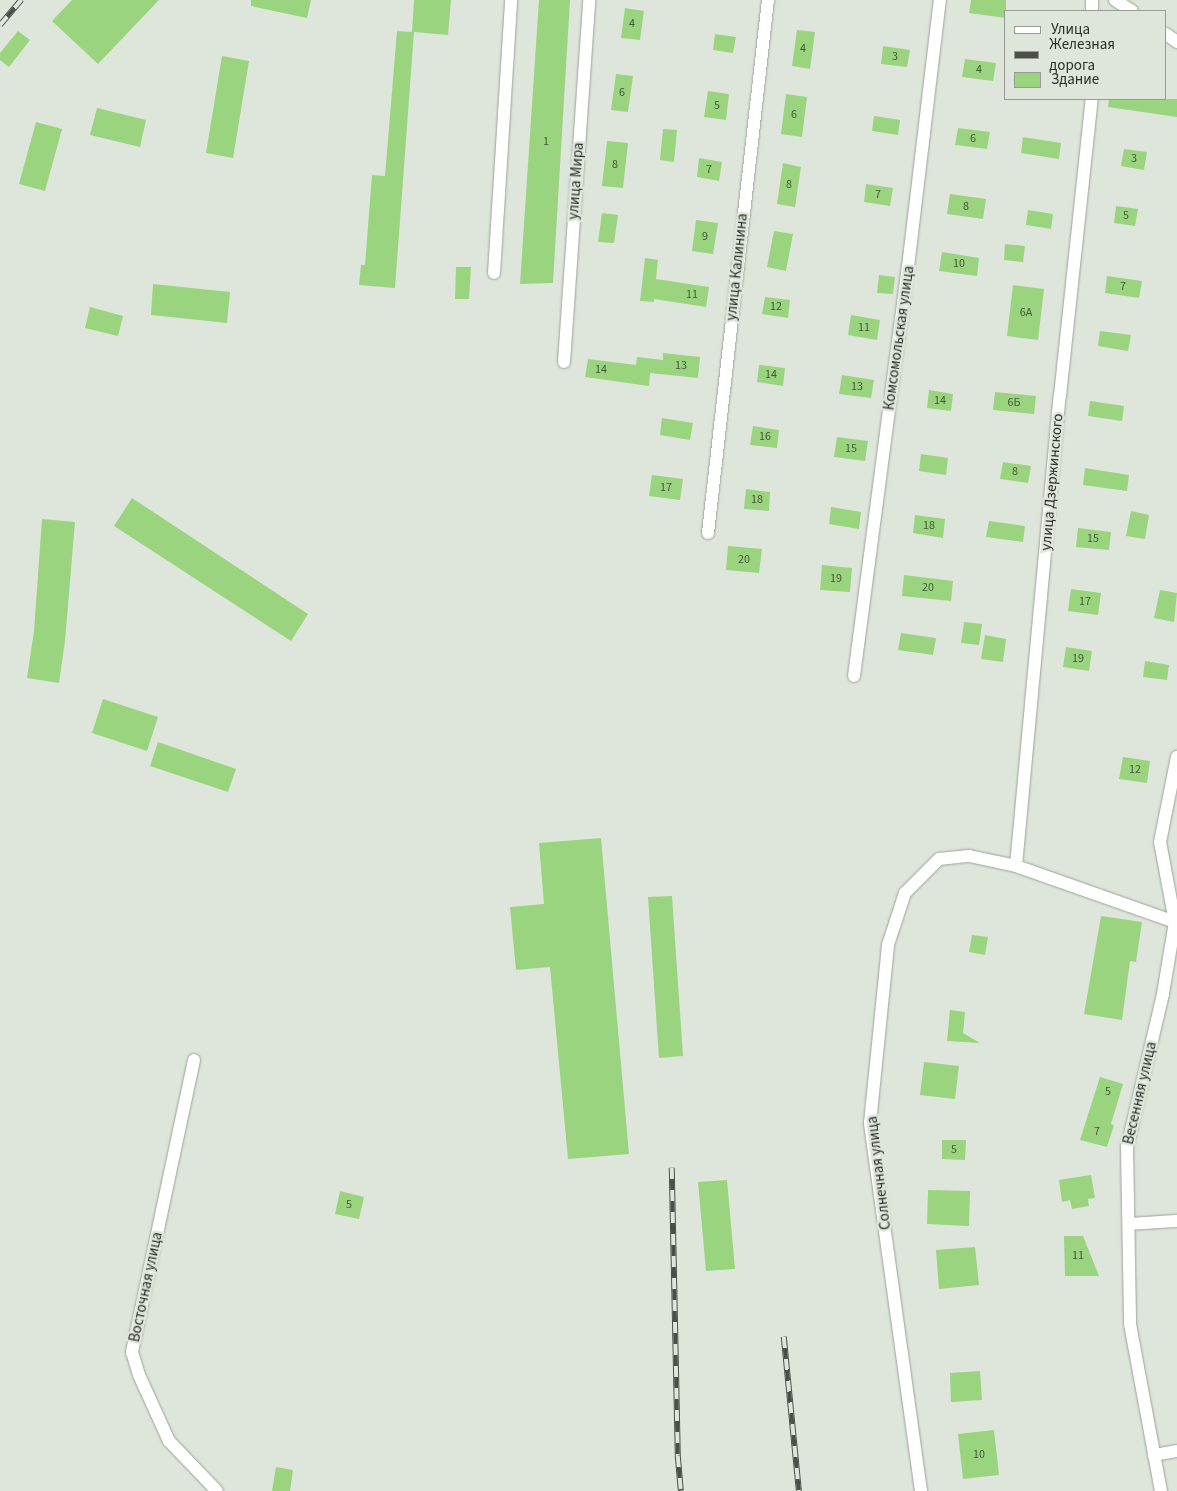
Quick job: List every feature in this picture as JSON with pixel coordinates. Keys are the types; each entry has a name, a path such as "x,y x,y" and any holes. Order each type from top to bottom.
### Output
{"street":[{"path":"494,273 511,0"},
{"name":"улица Мира","path":"564,362 589,0"},
{"name":"улица Калинина","path":"708,534 768,0"},
{"name":"Комсомольская улица","path":"854,676 908,267 940,0"},
{"path":"1115,0 1130,10"},
{"name":"улица Дзержинского","path":"1016,866 1060,396 1092,100"},
{"path":"1175,922 1160,842 1177,757"},
{"name":"Солнечная улица","path":"921,1491 870,1123 888,945 905,893 939,859 969,856 1016,866"},
{"path":"1016,866 1175,922"},
{"name":"Весенняя улица","path":"1161,1491 1130,1324 1127,1147 1163,994 1175,922"},
{"name":"Восточная улица","path":"194,1060 132,1352 138,1376 169,1441 217,1491"},
{"path":"1129,1224 1177,1221"},
{"path":"1154,1455 1177,1451"}],"building":[{"path":"72,0 159,0 98,64 52,21"},
{"path":"251,0 311,0 307,18 251,6"},
{"path":"414,0 451,0 448,35 414,32 395,288 359,285 361,265 365,265 372,175 385,176 397,31 412,32"},
{"path":"539,0 570,0 553,283 520,284"},
{"path":"971,0 1006,0 1004,18 969,13"},
{"path":"625,8 644,11 640,40 621,38"},
{"path":"797,30 815,32 810,69 792,66"},
{"path":"18,31 30,40 9,67 0,60 0,53"},
{"path":"715,34 736,37 733,53 713,50"},
{"path":"883,46 910,50 907,67 881,64"},
{"path":"222,56 249,61 233,158 206,153"},
{"path":"965,59 996,63 993,81 962,77"},
{"path":"616,74 633,76 628,112 611,110"},
{"path":"708,91 729,94 726,120 704,117"},
{"path":"786,94 807,97 802,137 781,134"},
{"path":"1177,99 1177,117 1108,107 1109,100"},
{"path":"97,108 146,120 140,147 90,135"},
{"path":"874,116 900,120 898,135 872,131"},
{"path":"36,122 62,129 45,191 19,184"},
{"path":"958,128 990,132 987,149 955,145"},
{"path":"663,129 677,130 674,162 660,160"},
{"path":"1023,137 1061,143 1059,159 1021,153"},
{"path":"607,141 628,143 623,188 602,186"},
{"path":"1124,149 1147,152 1144,170 1121,166"},
{"path":"699,158 722,162 719,181 697,177"},
{"path":"783,163 801,167 795,207 777,204"},
{"path":"866,184 893,188 890,206 864,202"},
{"path":"950,194 986,199 983,219 947,214"},
{"path":"1116,206 1138,209 1135,226 1114,223"},
{"path":"1028,210 1053,214 1051,229 1026,225"},
{"path":"602,213 618,215 614,243 598,242"},
{"path":"696,220 718,223 713,254 692,251"},
{"path":"774,231 793,234 786,271 767,267"},
{"path":"1005,244 1025,246 1023,262 1004,260"},
{"path":"942,252 979,258 977,276 939,271"},
{"path":"645,258 658,260 656,279 709,287 706,307 654,299 654,302 640,301"},
{"path":"456,267 471,267 469,299 455,299"},
{"path":"879,275 895,277 893,294 877,293"},
{"path":"1107,276 1142,281 1139,298 1105,293"},
{"path":"153,284 230,292 227,323 151,315"},
{"path":"1013,285 1044,289 1038,340 1007,336"},
{"path":"765,297 790,300 788,318 762,314"},
{"path":"90,307 123,316 118,336 85,328"},
{"path":"851,315 880,320 877,340 848,335"},
{"path":"1100,331 1131,335 1128,351 1098,346"},
{"path":"663,353 700,357 698,378 650,373 649,386 585,377 588,359 636,365 637,357 663,360"},
{"path":"759,365 785,368 783,386 757,382"},
{"path":"842,375 874,380 871,398 839,394"},
{"path":"929,390 953,394 951,411 927,408"},
{"path":"995,392 1036,396 1034,414 993,410"},
{"path":"1090,401 1124,406 1122,421 1088,416"},
{"path":"662,418 693,423 690,440 660,435"},
{"path":"753,426 779,430 777,448 750,445"},
{"path":"837,437 868,441 865,461 834,457"},
{"path":"921,454 948,458 946,475 919,471"},
{"path":"1003,462 1031,466 1028,483 1000,479"},
{"path":"1085,468 1129,475 1127,491 1083,485"},
{"path":"652,475 683,479 680,500 649,496"},
{"path":"746,489 770,492 769,511 744,509"},
{"path":"132,498 308,614 291,641 114,526"},
{"path":"831,507 861,512 859,529 829,524"},
{"path":"1131,511 1149,515 1145,539 1126,536"},
{"path":"915,515 945,519 943,538 913,533"},
{"path":"42,519 75,522 65,641 59,683 27,678 34,631"},
{"path":"989,521 1025,526 1023,542 986,537"},
{"path":"1078,528 1111,532 1109,550 1076,547"},
{"path":"728,546 762,549 759,573 726,570"},
{"path":"822,565 852,568 850,592 820,590"},
{"path":"904,575 953,581 951,601 902,596"},
{"path":"1071,589 1101,593 1098,615 1068,611"},
{"path":"1160,590 1177,593 1174,622 1154,618"},
{"path":"964,622 982,624 979,645 961,643"},
{"path":"901,633 936,638 933,655 898,650"},
{"path":"985,635 1006,639 1003,662 981,659"},
{"path":"1066,647 1092,651 1089,671 1063,667"},
{"path":"1145,661 1169,665 1167,680 1143,677"},
{"path":"103,699 158,717 147,751 92,733"},
{"path":"158,742 236,769 228,792 150,766"},
{"path":"1123,757 1150,761 1147,783 1119,779"},
{"path":"601,838 629,1154 568,1159 550,967 516,970 510,907 544,904 539,843"},
{"path":"672,896 683,1056 659,1058 648,897"},
{"path":"1101,916 1142,922 1136,962 1130,961 1122,1020 1084,1014"},
{"path":"972,935 988,937 985,955 969,952"},
{"path":"950,1010 965,1012 963,1033 980,1043 947,1041"},
{"path":"924,1062 959,1066 955,1099 920,1095"},
{"path":"1100,1077 1123,1084 1111,1124 1114,1125 1107,1147 1080,1140"},
{"path":"942,1140 966,1140 965,1160 942,1159"},
{"path":"1091,1175 1095,1198 1088,1199 1089,1206 1072,1209 1070,1200 1062,1202 1059,1180"},
{"path":"727,1180 735,1269 706,1271 698,1182"},
{"path":"928,1190 970,1191 969,1226 927,1224"},
{"path":"340,1191 364,1197 359,1219 335,1214"},
{"path":"1064,1236 1083,1236 1099,1276 1065,1276"},
{"path":"975,1247 979,1285 939,1289 936,1250"},
{"path":"980,1371 982,1400 951,1402 950,1373"},
{"path":"994,1430 999,1475 963,1479 958,1434"},
{"path":"276,1467 293,1470 290,1491 272,1491"}],"railway":[{"path":"0,25 21,0"},
{"path":"672,1168 678,1456 681,1491"},
{"path":"784,1337 799,1491"}]}
